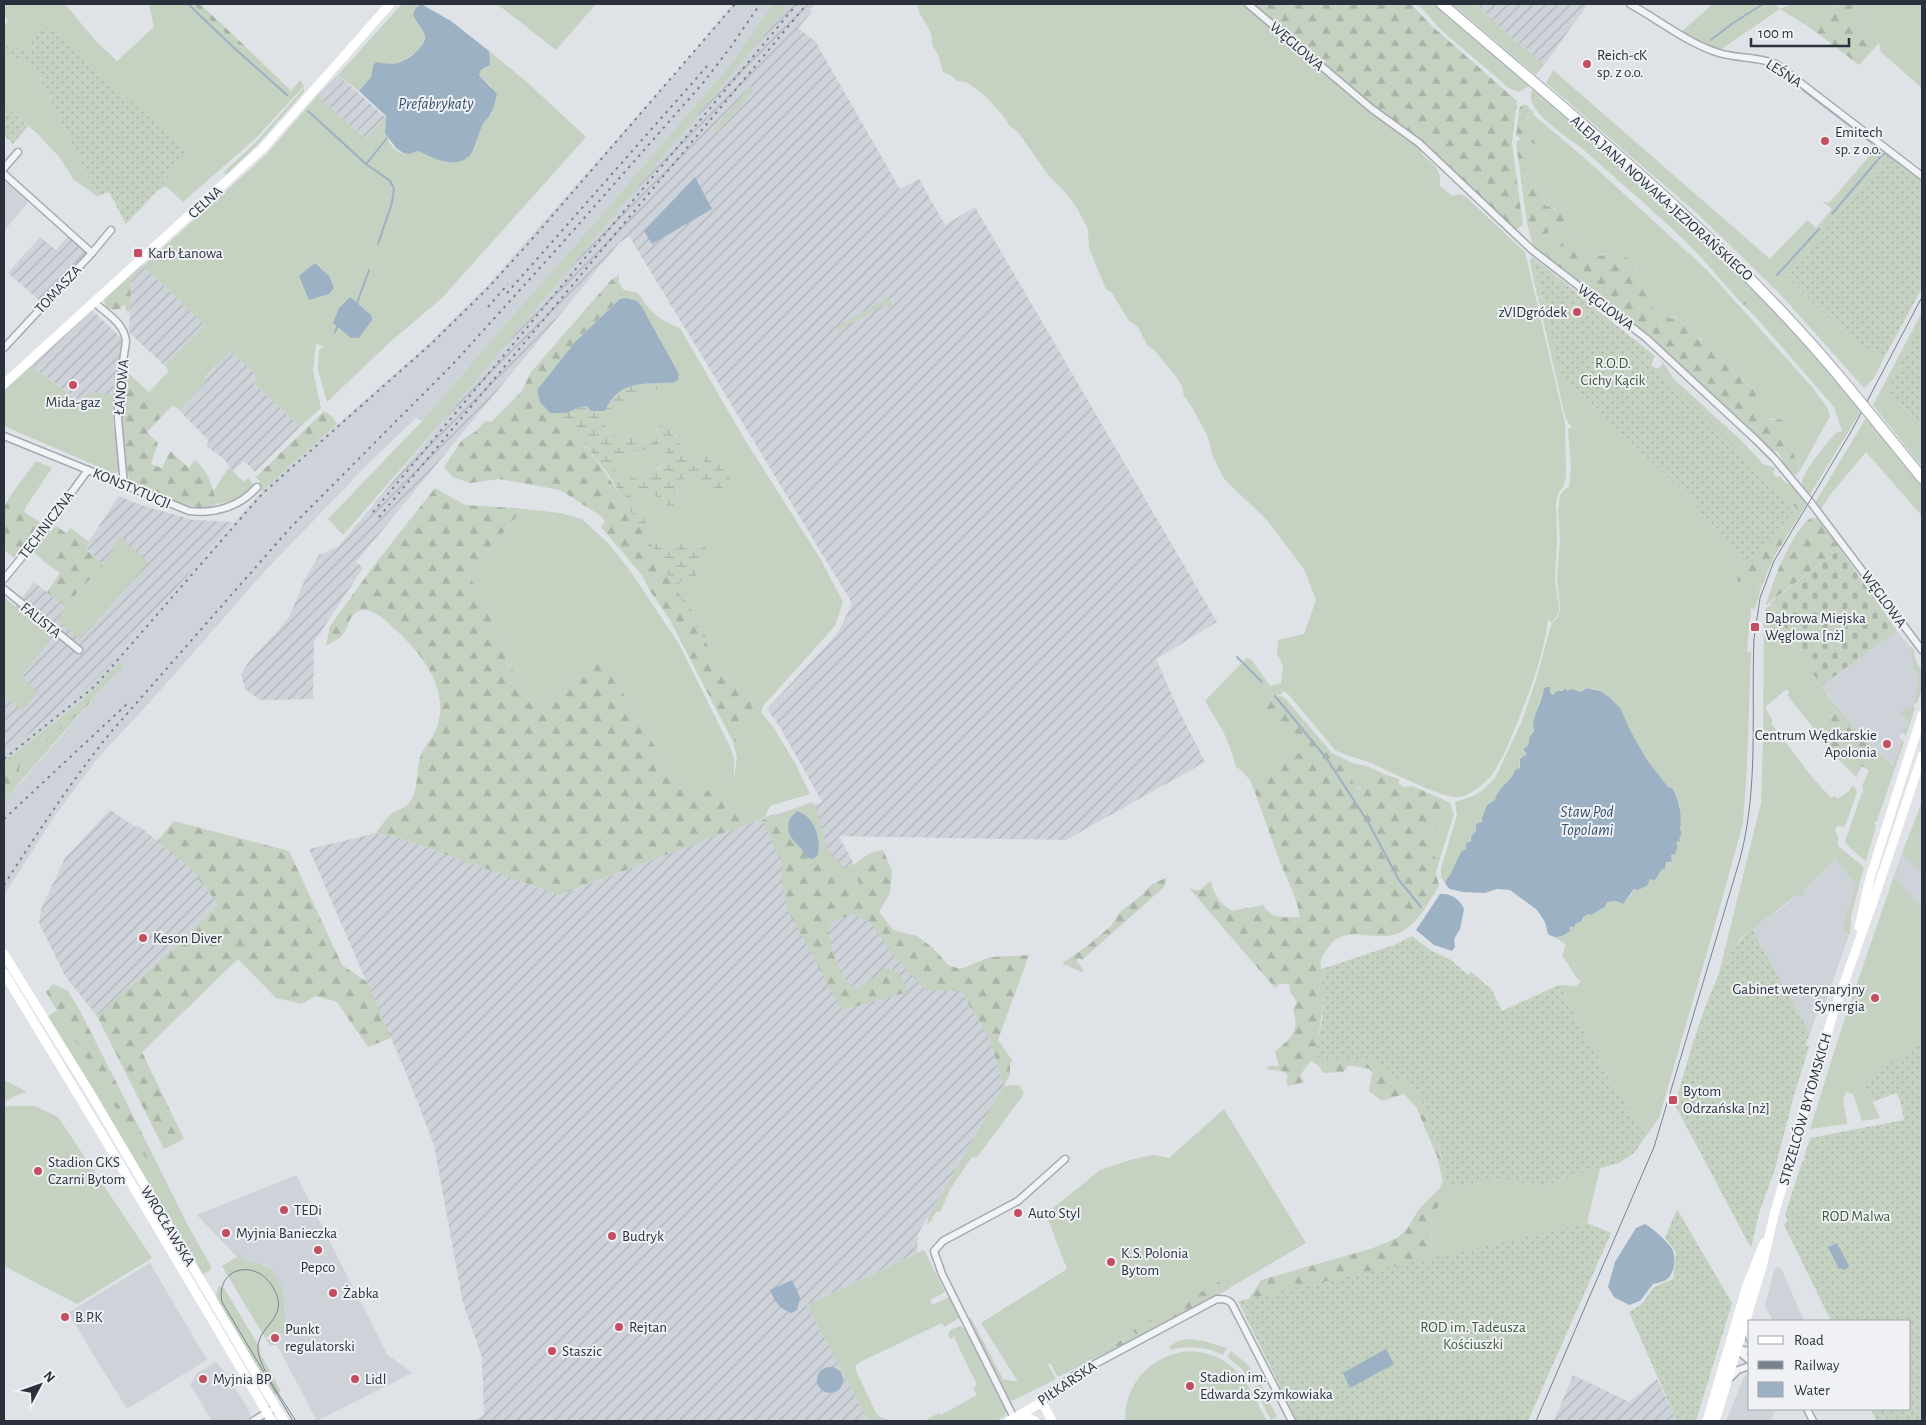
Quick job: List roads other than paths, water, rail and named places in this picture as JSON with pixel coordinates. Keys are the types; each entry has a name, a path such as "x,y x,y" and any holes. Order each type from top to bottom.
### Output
{"main road":[{"name":"CELNA","path":"4,383 263,148 390,4"},
{"name":"ALEJA JANA NOWAKA-JEZIORAŃSKIEGO","path":"1442,4 1654,187 1724,251 1798,329 1922,478"},
{"name":"STRZELCÓW BYTOMSKICH","path":"1851,961 1870,878 1922,715"},
{"name":"STRZELCÓW BYTOMSKICH","path":"1716,1421 1738,1348 1741,1321 1754,1265 1770,1230 1815,1073 1851,961 1922,756"},
{"name":"WROCŁAWSKA","path":"4,954 42,1014 284,1421"},
{"name":"WROCŁAWSKA","path":"4,973 272,1421"},
{"name":"STRZELCÓW BYTOMSKICH","path":"1706,1421 1726,1355 1741,1321"},
{"name":"PIŁKARSKA","path":"1012,1420 1042,1402"},
{"path":"1042,1402 1052,1421"},
{"path":"1012,1420 1024,1416 1035,1421"}],"street":[{"name":"WĘGLOWA","path":"1248,4 1372,109 1419,143 1532,250 1646,338 1756,440 1780,465 1812,504 1922,650"},
{"name":"LEŚNA","path":"1630,4 1706,49 1721,54 1757,58 1776,64 1922,176"},
{"path":"4,168 18,152"},
{"path":"4,174 92,253"},
{"name":"TOMASZA","path":"4,348 92,253 110,230"},
{"name":"ŁANOWA","path":"94,302 121,326 125,333 126,341 118,397 124,485"},
{"name":"KONSTYTUCJI","path":"4,436 177,508 203,513 236,505 258,487"},
{"name":"TECHNICZNA","path":"4,579 41,534 88,470"},
{"name":"FALISTA","path":"4,589 80,650"},
{"path":"1012,1420 942,1274 934,1251 943,1241 1018,1201 1065,1159"},
{"name":"PIŁKARSKA","path":"1042,1402 1054,1390 1078,1372 1217,1299 1222,1299 1232,1304 1292,1421"},
{"path":"1741,1321 1748,1336"},
{"path":"1726,1355 1738,1348 1748,1350"},
{"path":"1738,1348 1748,1358"},
{"path":"1729,1379 1738,1370 1748,1367"},
{"path":"253,1421 276,1407"},
{"path":"1807,1410 1813,1421"}],"water":[{"name":"Prefabrykaty","path":"421,4 451,21 489,51 490,65 481,70 479,75 497,94 492,111 482,126 472,152 461,161 446,162 418,151 409,154 403,153 396,148 385,133 386,116 359,91 371,77 373,66 376,62 389,64 400,62 410,57 424,42 425,35 423,30 413,15 415,9"},
{"path":"695,177 712,209 652,244 644,231"},
{"path":"315,263 329,276 334,288 329,294 309,300 299,276"},
{"path":"350,297 371,315 372,320 359,338 351,338 333,323 339,308"},
{"path":"627,298 637,301 642,307 679,374 678,380 675,382 635,385 626,388 611,400 605,411 591,411 587,406 567,413 550,413 540,402 537,390 576,341 620,299"},
{"name":"Staw Pod Topolami","path":"1550,687 1550,693 1553,695 1565,688 1567,691 1572,689 1581,692 1587,688 1600,691 1620,708 1647,760 1675,793 1680,808 1680,829 1682,833 1679,839 1681,841 1677,841 1676,844 1678,846 1675,854 1671,855 1672,862 1666,862 1665,869 1661,870 1655,880 1650,879 1647,886 1638,890 1634,889 1623,904 1616,901 1607,902 1605,907 1591,915 1588,914 1582,918 1582,921 1575,924 1574,928 1572,926 1569,928 1571,930 1557,937 1548,934 1545,922 1537,910 1510,890 1497,889 1485,893 1463,892 1450,889 1445,881 1461,852 1466,849 1466,843 1471,841 1471,836 1476,831 1476,824 1482,822 1487,805 1495,800 1499,791 1511,778 1515,770 1520,768 1520,759 1527,754 1523,750 1529,744 1529,738 1534,731 1535,716 1544,688"},
{"path":"797,811 808,818 817,835 819,842 818,855 813,859 805,857 789,831 790,818"},
{"path":"1440,894 1455,897 1464,909 1460,929 1454,939 1455,947 1452,951 1434,945 1416,930"},
{"path":"1645,1224 1660,1235 1672,1249 1674,1266 1669,1278 1663,1282 1653,1284 1640,1301 1629,1305 1614,1297 1608,1287 1615,1262 1636,1228"},
{"path":"1837,1243 1849,1266 1844,1270 1839,1269 1828,1247"},
{"path":"792,1280 800,1297 797,1310 791,1313 778,1304 770,1290"},
{"path":"1386,1349 1394,1364 1350,1388 1343,1373"},
{"path":"830,1367 839,1371 843,1380 839,1389 830,1393 821,1389 817,1380 821,1371"}],"waterway":[{"path":"188,4 287,95"},
{"path":"1711,40 1763,4"},
{"path":"1803,90 1854,129"},
{"path":"308,111 366,164 389,180 394,188 392,203 378,244"},
{"path":"1864,137 1872,143"},
{"path":"367,163 387,138"},
{"path":"1885,153 1908,169"},
{"path":"1832,214 1885,153"},
{"path":"1912,172 1916,175"},
{"path":"1777,275 1819,229"},
{"path":"357,303 369,270"},
{"path":"335,332 338,325"},
{"path":"1237,657 1262,682"},
{"path":"1275,696 1327,759 1368,822 1399,880 1421,907"}],"tram line":[{"path":"1536,1421 1654,1147 1740,859 1750,805 1753,749 1754,639 1760,598 1774,561 1852,430 1922,297"},
{"path":"293,1421 222,1302 222,1290 225,1281 231,1274 239,1270 258,1273 267,1279 278,1299 276,1315 262,1335 258,1351 268,1377 296,1421"}],"railway":[{"path":"4,759 95,686 262,494 432,343 487,289 735,4"},
{"path":"4,885 69,788 111,732 291,527 453,364 557,249 703,83 760,4"},
{"path":"373,512 797,4"},
{"path":"379,517 807,4"},
{"path":"507,293 709,64"},
{"path":"488,307 508,284"},
{"path":"4,819 128,703"}],"place":[{"name":"Reich-cK sp. z o.o.","path":"1587,64"},
{"name":"Emitech sp. z o.o.","path":"1825,141"},
{"name":"Karb Łanowa","path":"138,253"},
{"name":"zVIDgródek","path":"1577,312"},
{"name":"Mida-gaz","path":"73,385"},
{"name":"Dąbrowa Miejska Węglowa [nż]","path":"1755,627"},
{"name":"Centrum Wędkarskie Apolonia","path":"1887,744"},
{"name":"Keson Diver","path":"143,938"},
{"name":"Gabinet weterynaryjny Synergia","path":"1875,998"},
{"name":"Bytom Odrzańska [nż]","path":"1673,1100"},
{"name":"Stadion GKS Czarni Bytom","path":"38,1171"},
{"name":"TEDi","path":"284,1210"},
{"name":"Auto Styl","path":"1018,1213"},
{"name":"Myjnia Banieczka","path":"226,1233"},
{"name":"Budryk","path":"612,1236"},
{"name":"Pepco","path":"318,1250"},
{"name":"K.S. Polonia Bytom","path":"1111,1262"},
{"name":"Żabka","path":"333,1293"},
{"name":"B.P.K","path":"65,1317"},
{"name":"Rejtan","path":"619,1327"},
{"name":"Punkt regulatorski","path":"275,1338"},
{"name":"Staszic","path":"552,1351"},
{"name":"Myjnia BP","path":"203,1379"},
{"name":"Lidl","path":"355,1379"},
{"name":"Stadion im. Edwarda Szymkowiaka","path":"1190,1386"}],"park label":[{"name":"R.O.D. Cichy Kącik","path":"1613,372"},
{"name":"ROD Malwa","path":"1856,1216"},
{"name":"ROD im. Tadeusza Kościuszki","path":"1473,1336"}]}
